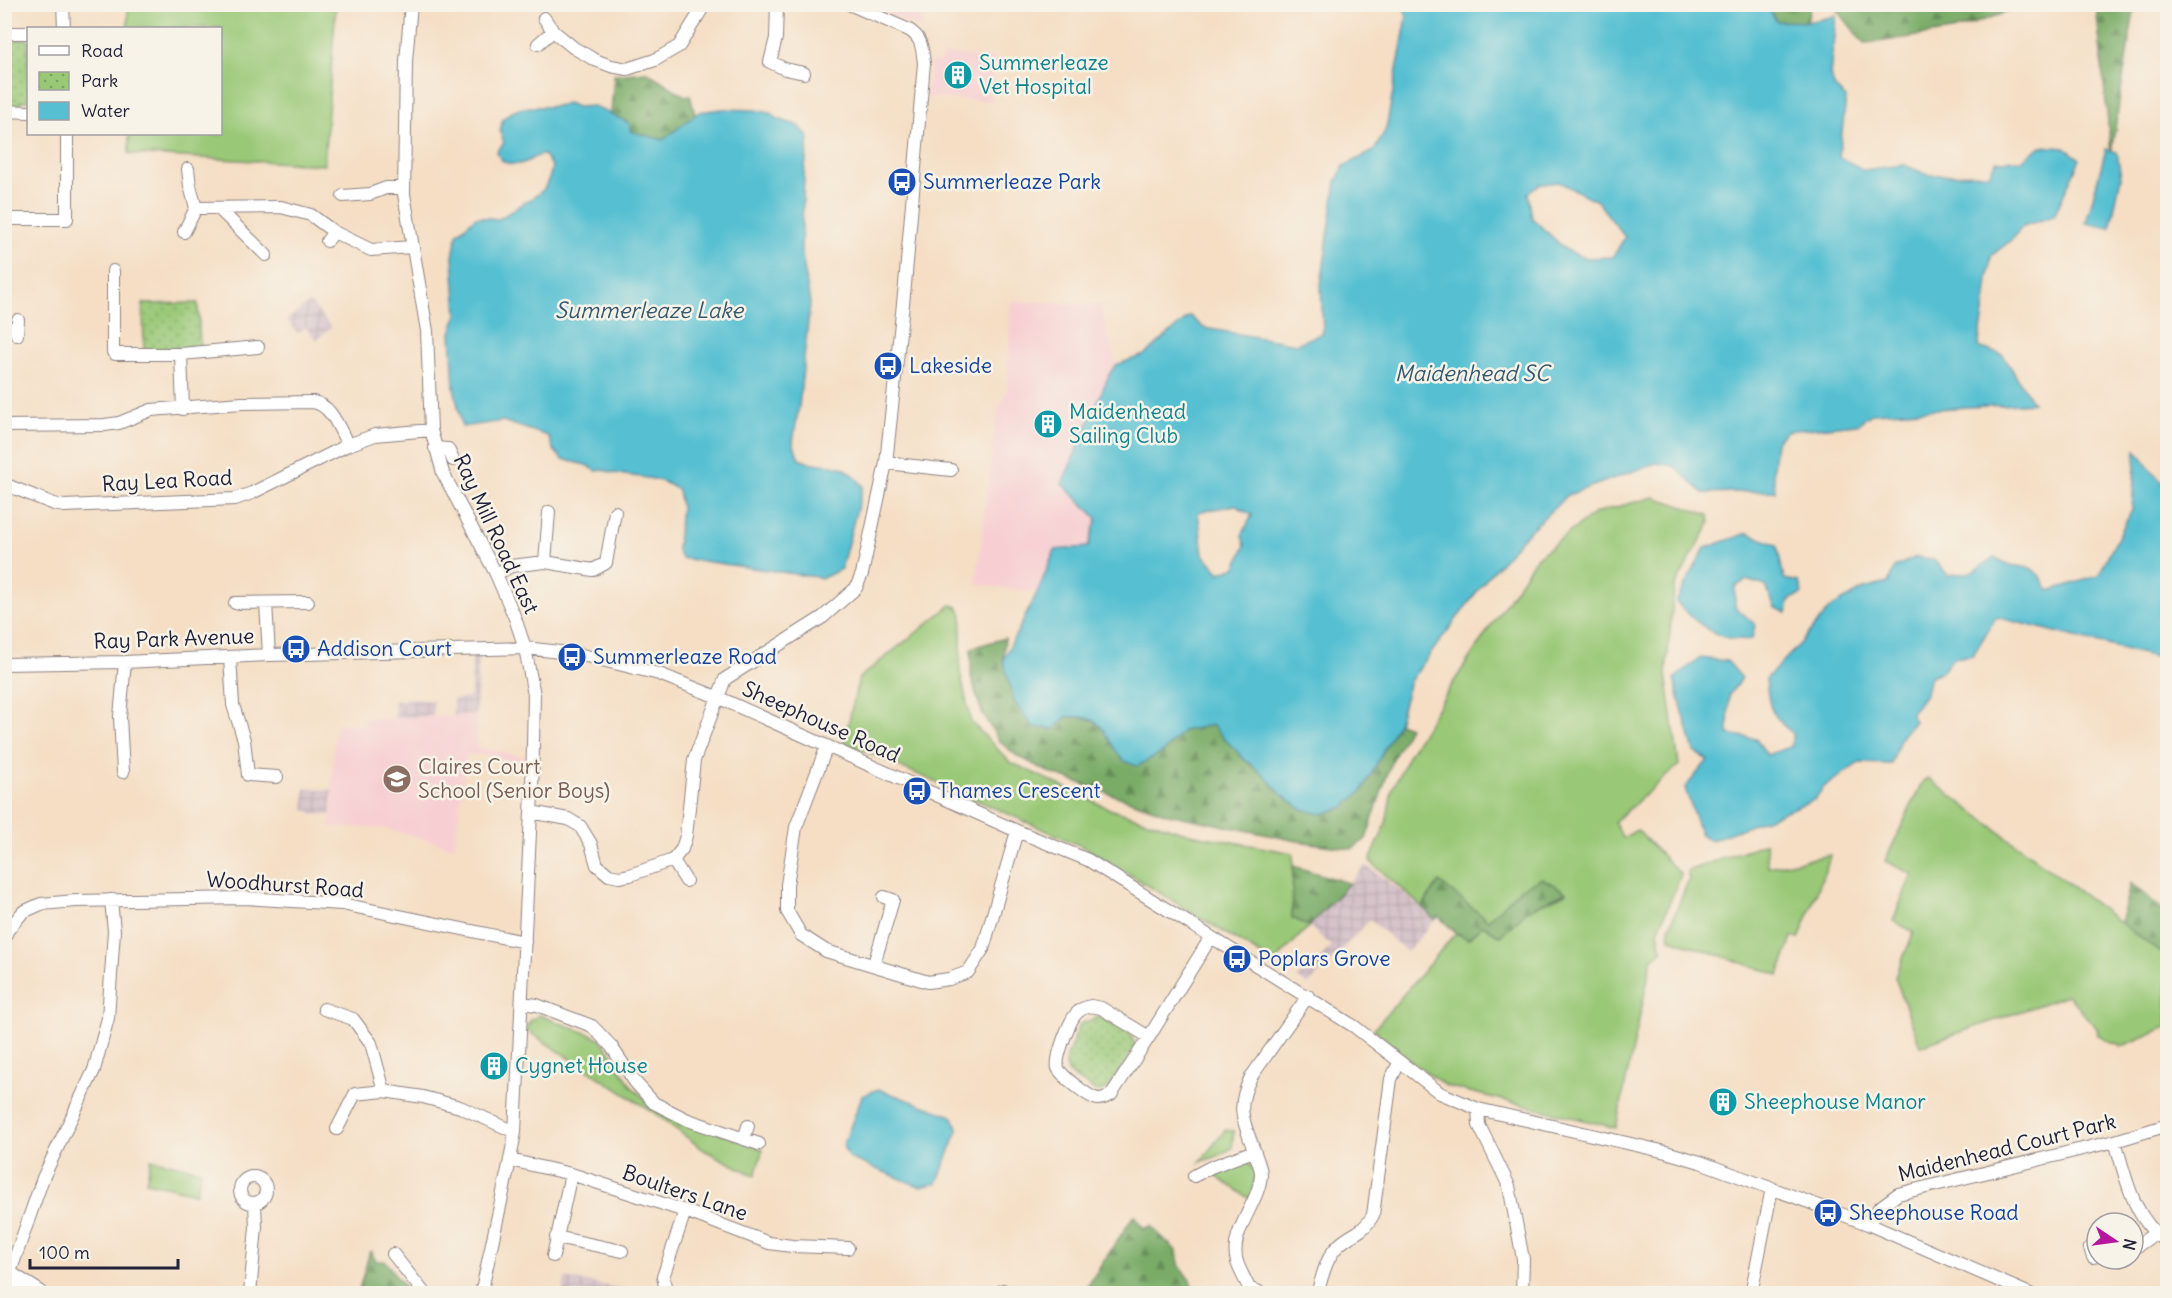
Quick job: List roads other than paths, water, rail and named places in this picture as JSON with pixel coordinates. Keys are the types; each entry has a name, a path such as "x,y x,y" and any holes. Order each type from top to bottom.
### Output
{"main road":[{"path":"7,1273 39,1293"}],"street":[{"path":"63,4 64,27"},
{"name":"Ray Mill Road East","path":"411,4 406,61 404,188 427,330 431,430 443,473 496,574 515,618 525,648 534,695 531,812 515,1132 481,1293"},
{"path":"544,18 553,31 574,48 595,60 627,69 656,60 679,46 705,4"},
{"path":"777,4 776,38 770,62 785,69 804,73"},
{"path":"531,812 568,819 580,826 591,844 597,865 609,875 630,876 673,860 682,849 686,836 694,760 725,679 823,617 856,588 862,574 886,463 905,285 924,63 922,43 916,35 849,4"},
{"path":"538,44 553,31"},
{"path":"4,33 27,33"},
{"path":"4,111 27,112"},
{"path":"4,219 67,219 67,135"},
{"path":"184,232 196,208 188,169"},
{"path":"343,196 370,194 386,188 404,188"},
{"path":"196,208 281,207 311,215 331,237 371,250 412,247"},
{"path":"218,208 266,255"},
{"path":"113,271 112,352 118,354 181,354 258,347"},
{"path":"4,329 18,327"},
{"path":"181,354 183,409"},
{"path":"4,426 105,425 118,423 151,410 242,403 321,403 329,410 348,445"},
{"name":"Ray Lea Road","path":"4,483 64,506 225,500 252,493 348,445 375,435 431,430"},
{"path":"435,448 448,449 453,460"},
{"path":"886,463 951,470"},
{"path":"545,562 549,512"},
{"path":"496,574 511,566 545,562 593,570 606,563 615,512"},
{"path":"235,603 308,602"},
{"path":"266,603 269,655"},
{"name":"Sheephouse Road","path":"525,648 590,657 659,674 717,697 1017,831 1088,860 1355,1027 1440,1093 1478,1108 1700,1162 1868,1224 2030,1293"},
{"name":"Ray Park Avenue","path":"4,664 525,648"},
{"path":"230,657 233,705 244,740 248,775 276,777"},
{"path":"123,772 120,717 125,662"},
{"path":"827,746 796,827 787,885 788,910 801,935 826,951 928,982 949,979 968,972 983,949 1017,831"},
{"path":"673,860 686,881"},
{"path":"874,964 890,897"},
{"name":"Woodhurst Road","path":"4,939 7,931 23,912 41,904 111,900 245,898 342,904 525,942"},
{"path":"7,1273 44,1178 94,1070 103,1039 108,1018 114,931 111,900"},
{"path":"1149,1037 1101,1008 1085,1008 1076,1013 1074,1017 1059,1053 1058,1069 1087,1094 1098,1099 1111,1095 1149,1037 1211,937"},
{"path":"1264,1293 1249,1287 1237,1260 1237,1242 1258,1192 1261,1172 1242,1116 1241,1104 1251,1077 1308,996"},
{"path":"522,1003 537,1005 592,1026 611,1046 635,1082 654,1103 688,1120 759,1144"},
{"path":"324,1009 353,1019 371,1043 384,1091"},
{"path":"1317,1293 1329,1258 1338,1246 1366,1227 1373,1215 1391,1079 1400,1063"},
{"path":"337,1129 355,1094 384,1091 423,1097 460,1107 515,1132"},
{"path":"1478,1108 1479,1125 1509,1185 1523,1259 1522,1293"},
{"name":"Maidenhead Court Park","path":"1868,1224 1878,1208 1898,1194 2115,1141 2168,1125"},
{"path":"744,1138 748,1126"},
{"path":"2115,1141 2133,1201 2154,1234 2168,1243"},
{"path":"1194,1176 1254,1151"},
{"name":"Boulters Lane","path":"510,1160 570,1174 685,1211 769,1243 848,1248"},
{"path":"553,1256 570,1174"},
{"path":"1751,1293 1772,1188"},
{"path":"250,1293 256,1227 255,1203"},
{"path":"667,1293 663,1277 685,1211"},
{"path":"2145,1240 2154,1234"},
{"path":"556,1237 622,1251"},
{"path":"393,1254 425,1293"}],"water":[{"name":"Maidenhead SC","path":"1403,5 1766,5 1776,21 1807,22 1836,16 1830,75 1835,88 1846,98 1839,157 1864,170 1904,165 1929,175 1989,174 1996,161 2022,160 2041,146 2065,148 2080,159 2054,216 2023,226 2010,241 1991,256 1978,347 2003,355 2033,403 1873,413 1857,424 1786,431 1776,442 1773,468 1775,491 1703,493 1674,466 1656,463 1568,495 1525,535 1487,578 1410,681 1398,723 1362,791 1344,807 1323,814 1301,809 1279,792 1212,725 1183,731 1162,753 1137,766 1121,758 1101,727 1089,718 1066,717 1054,729 1033,727 1015,703 1003,660 1037,593 1055,550 1088,547 1097,518 1062,484 1110,373 1116,365 1144,355 1190,316 1204,328 1296,344 1323,333 1321,285 1336,182 1344,166 1374,151 1386,129 1407,17","holes":["1559,182 1597,201 1625,237 1613,257 1585,258 1566,250 1532,218 1528,193 1541,184","1235,505 1252,515 1242,535 1245,546 1236,567 1220,573 1203,554 1198,512"]},
{"name":"Summerleaze Lake","path":"567,103 577,107 594,106 629,123 632,132 663,140 699,112 722,109 770,113 778,119 799,126 809,138 804,175 801,249 810,303 793,442 799,459 841,467 855,476 863,486 841,569 823,578 681,558 677,550 681,507 678,490 669,484 650,478 604,470 597,471 586,465 562,459 554,450 548,436 503,421 462,427 454,387 451,333 457,315 453,257 457,234 476,217 499,219 537,195 544,189 550,176 552,167 544,155 517,164 504,162 501,159 497,151 504,143 500,131 503,119 527,107 551,107"},
{"path":"2106,149 2117,152 2121,177 2110,228 2086,223"},
{"path":"2136,450 2167,489 2167,660 1996,617 1973,655 1953,658 1943,671 1930,676 1926,693 1911,713 1914,721 1901,737 1891,764 1859,763 1824,787 1814,800 1710,841 1700,833 1685,788 1708,760 1694,752 1674,679 1699,658 1727,661 1742,678 1729,695 1728,734 1756,739 1767,755 1792,746 1792,733 1774,715 1768,697 1766,679 1801,643 1830,608 1864,589 1888,583 1895,567 1916,557 1933,559 1948,575 1973,572 1994,557 2009,565 2031,568 2041,577 2049,591 2098,576 2132,510"},
{"path":"1748,533 1777,545 1784,579 1799,582 1802,594 1789,600 1787,613 1775,608 1766,586 1746,580 1735,587 1735,607 1755,624 1752,639 1729,638 1719,635 1692,618 1676,602 1705,548"},
{"path":"878,1089 952,1116 958,1130 937,1183 921,1187 849,1158 843,1146 862,1096"}],"place":[{"name":"Summerleaze Vet Hospital","path":"958,75"},
{"name":"Summerleaze Park","path":"902,182"},
{"name":"Lakeside","path":"888,366"},
{"name":"Maidenhead Sailing Club","path":"1048,424"},
{"name":"Addison Court","path":"296,649"},
{"name":"Summerleaze Road","path":"572,657"},
{"name":"Claires Court School (Senior Boys)","path":"397,779"},
{"name":"Thames Crescent","path":"917,791"},
{"name":"Poplars Grove","path":"1237,959"},
{"name":"Cygnet House","path":"494,1066"},
{"name":"Sheephouse Manor","path":"1723,1102"},
{"name":"Sheephouse Road","path":"1828,1213"}]}
